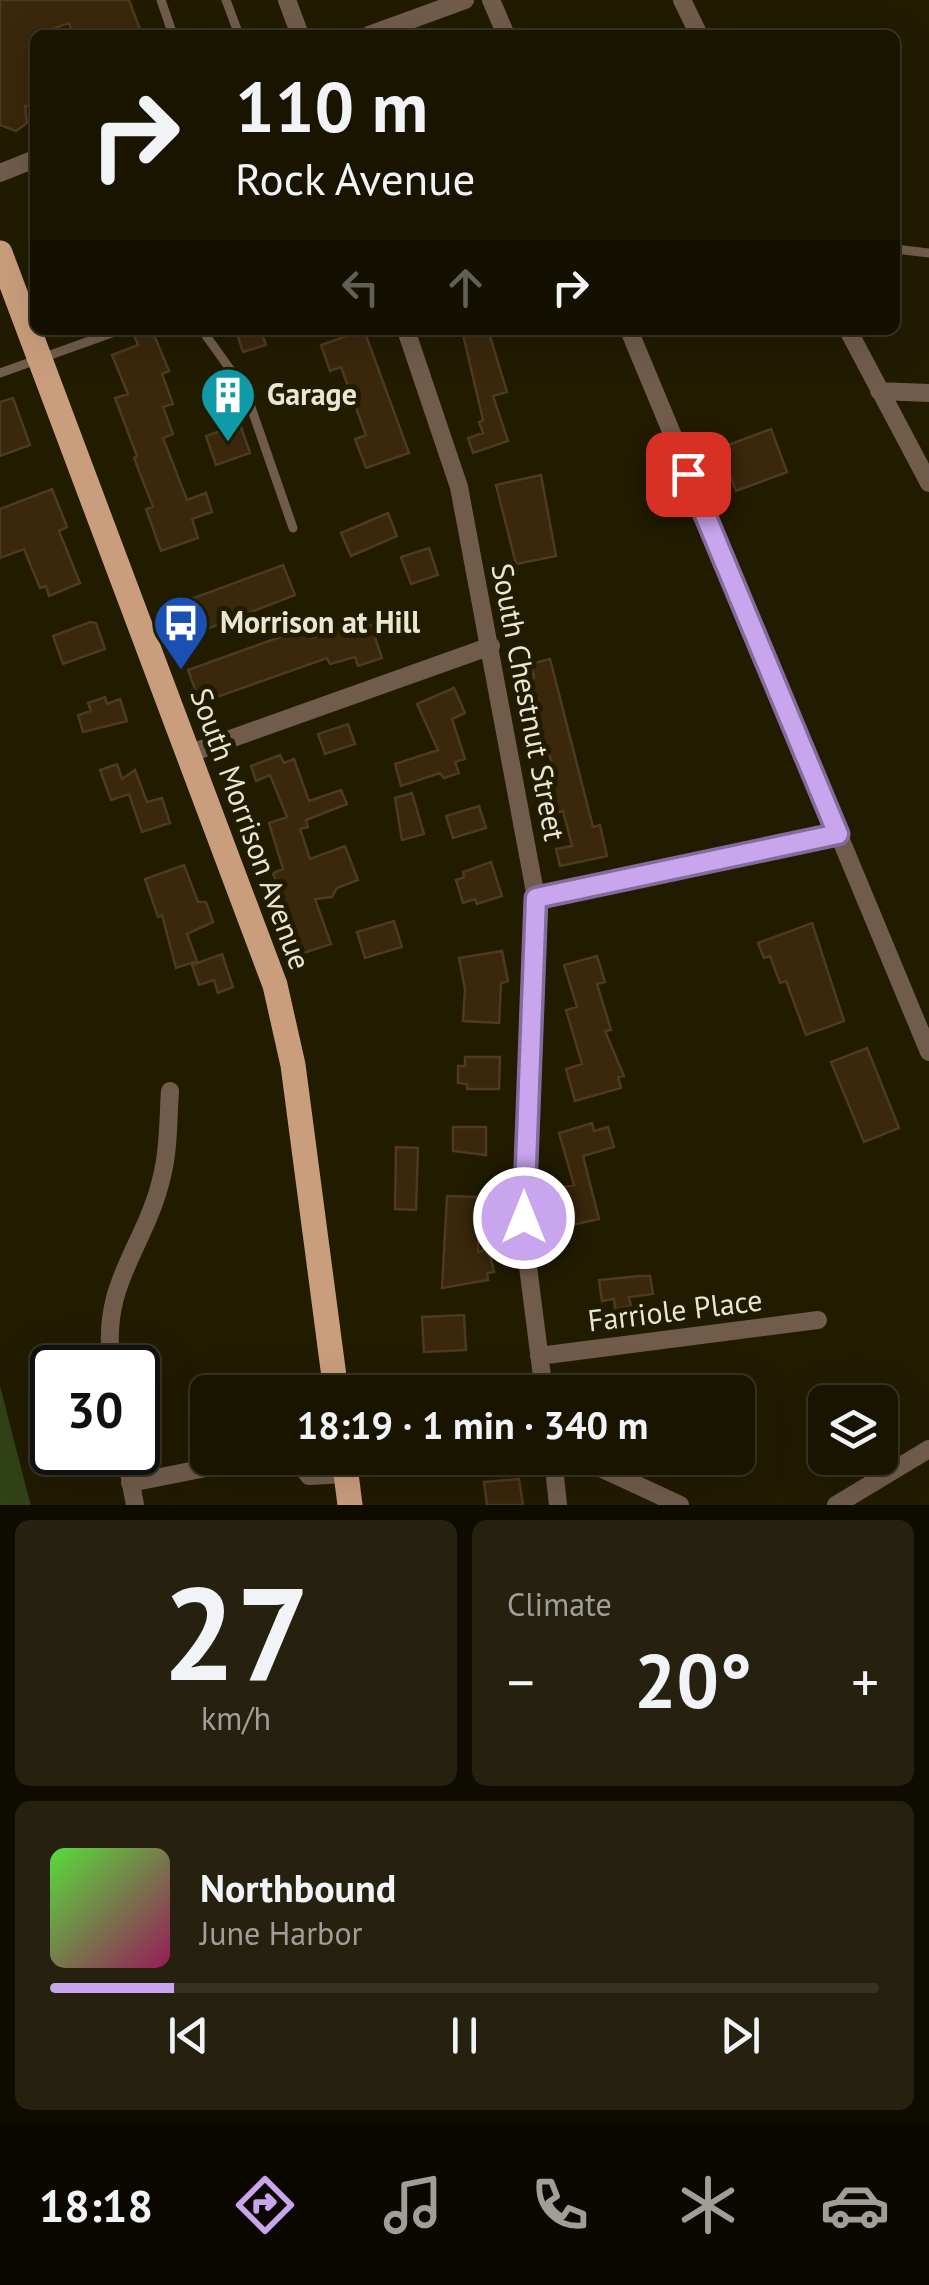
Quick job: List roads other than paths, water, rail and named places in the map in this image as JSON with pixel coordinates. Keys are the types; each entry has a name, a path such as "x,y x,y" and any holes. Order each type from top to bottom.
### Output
{"main road":[{"name":"South Morrison Avenue","path":"0,254 30,334"},
{"name":"South Morrison Avenue","path":"30,335 286,1026 334,1375"},
{"path":"346,1475 350,1505"}],"street":[{"path":"288,0 298,30"},
{"path":"383,30 465,0"},
{"path":"491,0 504,30"},
{"path":"682,0 697,30"},
{"path":"0,173 30,162"},
{"name":"South Chestnut Street","path":"408,335 460,486 536,898 523,1186 526,1251 542,1375"},
{"path":"630,335 929,1052"},
{"path":"851,335 929,483"},
{"path":"879,391 929,394"},
{"path":"188,754 492,646"},
{"path":"536,898 838,834"},
{"path":"108,1345 112,1295 162,1176 170,1091"},
{"name":"Farriole Place","path":"539,1356 818,1320"},
{"path":"836,1505 929,1448"},
{"path":"130,1483 190,1471"},
{"path":"129,1475 135,1505"},
{"path":"554,1475 558,1505"},
{"path":"616,1475 680,1505"}],"lane":[{"path":"161,0 172,30"},
{"path":"226,0 237,30"},
{"path":"900,250 929,253"},
{"path":"0,372 106,335"},
{"path":"206,335 246,390 293,528"}],"place":[{"name":"Garage","path":"228,444"},
{"name":"Morrison at Hill","path":"181,672"}]}
